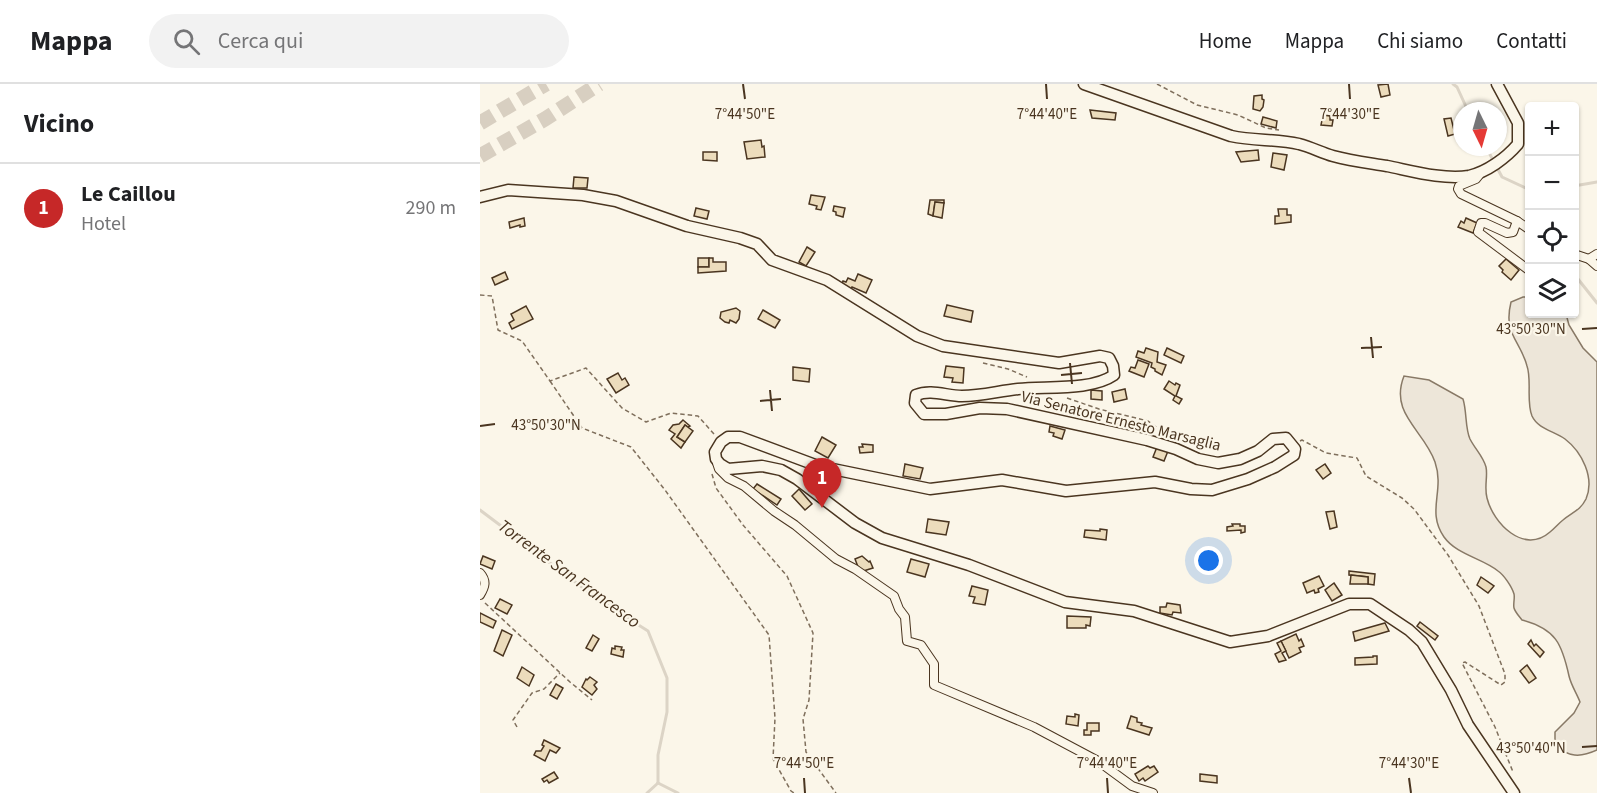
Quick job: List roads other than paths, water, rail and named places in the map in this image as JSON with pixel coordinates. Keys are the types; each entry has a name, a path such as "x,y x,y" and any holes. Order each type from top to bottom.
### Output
{"street":[{"path":"1084,84 1231,136 1250,140 1274,140 1301,145 1334,156 1432,174 1463,176 1481,171 1508,155 1518,144 1518,123 1497,84"},
{"path":"1481,171 1476,179 1459,186 1459,192 1525,227"},
{"name":"Via Senatore Ernesto Marsaglia","path":"480,197 508,190 532,190 616,201 687,225 757,244 772,260 827,280 917,336 943,346 1059,363 1100,356 1109,358 1113,366 1114,375 1105,381 1018,389 976,396 923,392 916,395 915,403 924,414 946,414 980,408 1007,409 1147,440 1198,459 1218,463 1240,459 1258,451 1273,439 1286,438 1295,449 1294,455 1275,467 1231,486 1212,490 1191,489 1155,482 1066,491 1002,480 930,489 818,465 740,437 728,437 721,442 715,452 716,459"},
{"path":"1517,221 1513,232 1507,233 1485,223 1481,224 1478,232 1525,267"},
{"path":"1593,256 1597,266"},
{"path":"716,459 719,469 728,478 744,486 836,559 894,596 905,618 907,641 921,645 934,664 934,685 1034,727 1098,761 1132,786 1153,793"},
{"path":"716,459 728,469 762,466 781,470 797,479 855,523 882,538 969,565 1065,602 1134,611 1230,642 1268,636 1349,604 1370,604 1409,630 1422,642 1468,725 1514,793"},
{"path":"480,573 484,578 485,587 480,597"}],"waterway":[{"path":"1453,84 1457,87 1464,102"},
{"path":"1491,156 1502,177 1525,188"},
{"path":"1579,185 1597,182"},
{"path":"1579,280 1597,303"},
{"name":"Torrente San Francesco","path":"480,510 599,600 648,631 667,678 667,712 658,755 658,783"},
{"path":"658,783 678,793"},
{"path":"647,793 658,783"}],"tunnel":[{"path":"480,123 546,84"},
{"path":"480,156 545,119 599,84"}],"place":[{"name":"Le Caillou","path":"822,508"}]}
